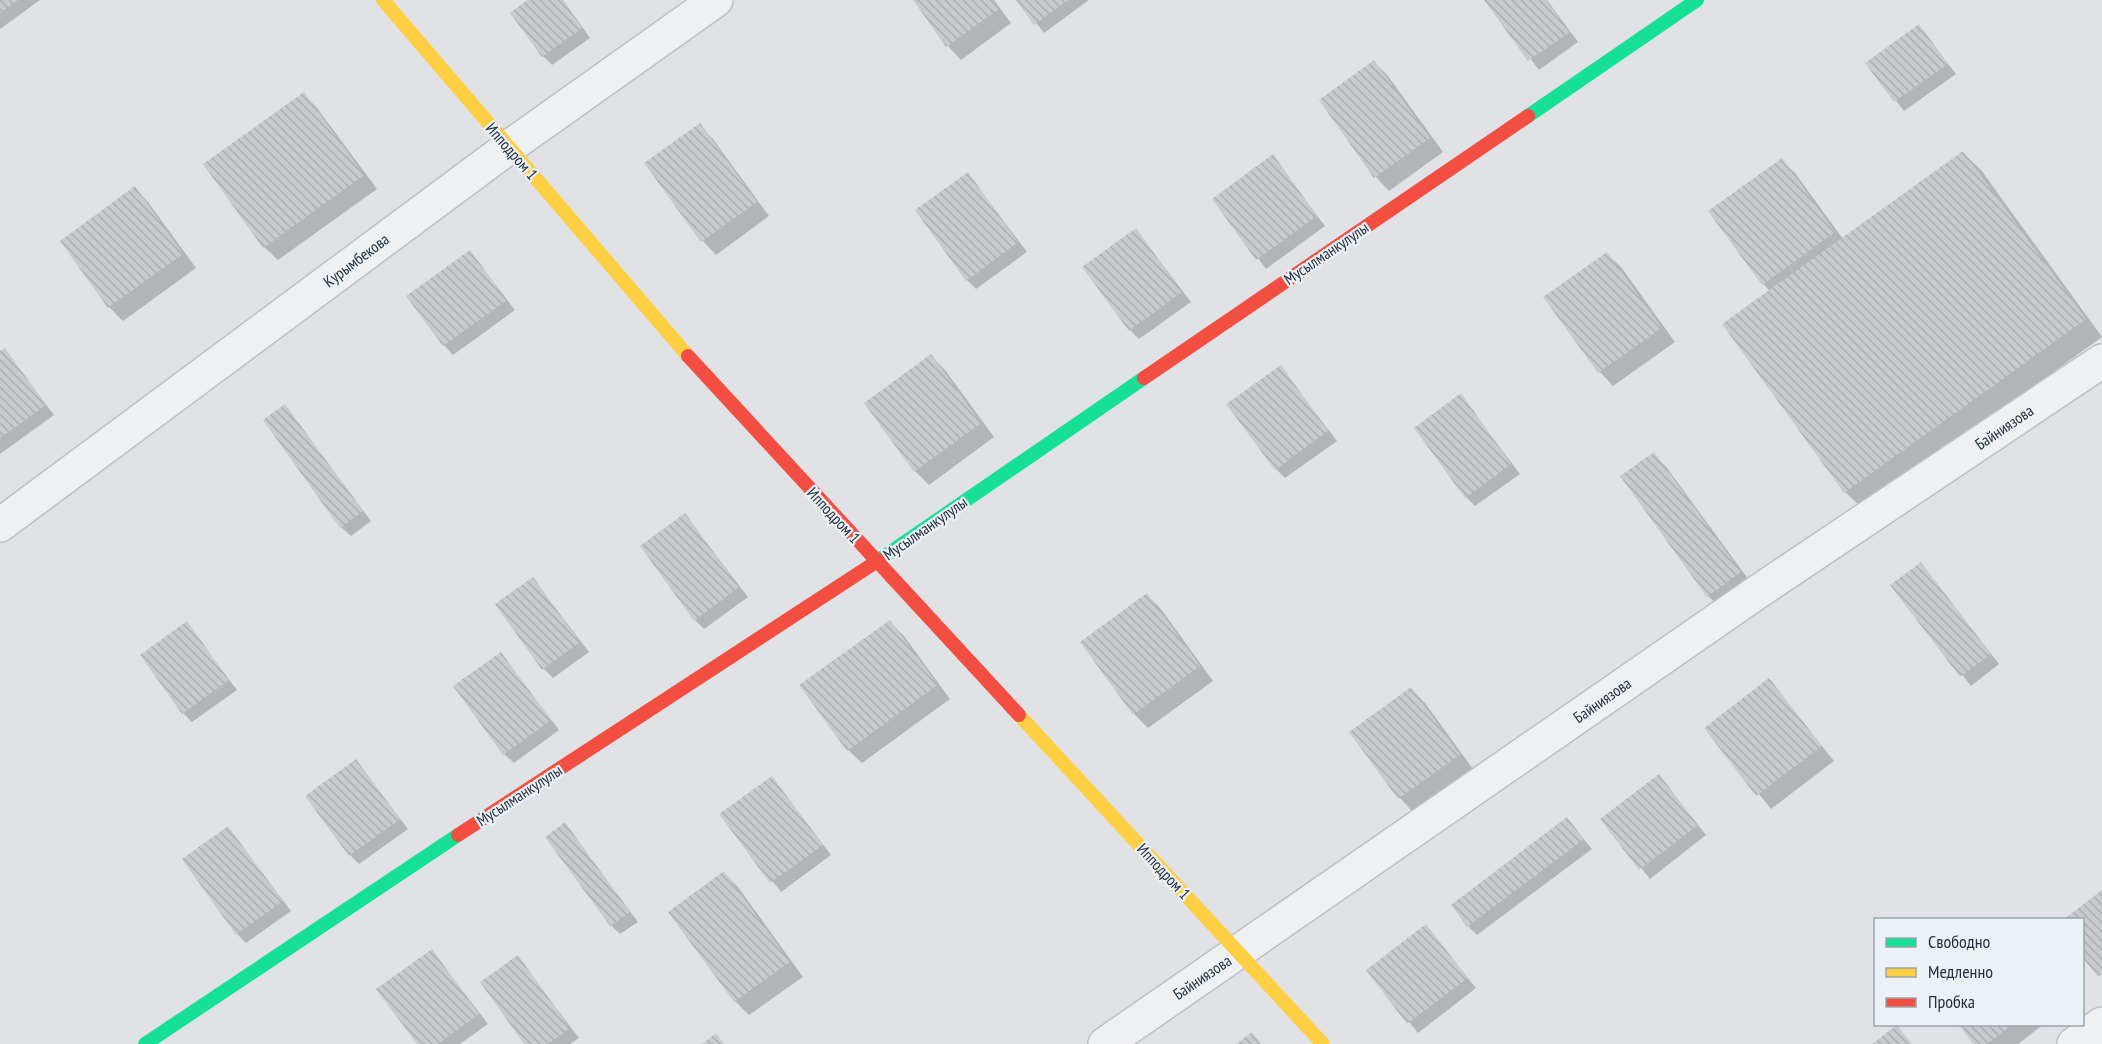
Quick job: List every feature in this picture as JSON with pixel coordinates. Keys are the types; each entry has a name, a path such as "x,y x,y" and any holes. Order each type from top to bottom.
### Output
{"street":[{"name":"Ипподром 1","path":"383,0 700,370 1323,1044"},
{"name":"Курымбекова","path":"0,525 509,147 716,0"},
{"name":"Мусылманкулулы","path":"146,1044 279,952 877,561 1697,0"},
{"name":"Байниязова","path":"1105,1044 1759,591 2102,361"},
{"path":"2074,1044 2102,1024"}],"building":[{"path":"0,0 18,0 0,13"},
{"path":"527,0 562,0 582,28 542,57 510,13"},
{"path":"913,0 992,0 999,9 946,47"},
{"path":"1016,0 1068,0 1034,25"},
{"path":"1484,0 1546,0 1570,32 1528,61"},
{"path":"1919,24 1948,64 1894,102 1865,63"},
{"path":"1374,60 1430,138 1374,178 1319,100"},
{"path":"304,92 364,175 263,248 203,164"},
{"path":"700,123 757,202 701,242 644,163"},
{"path":"1963,151 2086,319 1844,493 1722,324"},
{"path":"1273,154 1317,216 1256,260 1212,199"},
{"path":"1782,158 1835,232 1762,285 1708,211"},
{"path":"968,172 1018,242 966,281 915,210"},
{"path":"135,186 183,254 108,308 60,241"},
{"path":"1136,228 1182,292 1129,331 1082,267"},
{"path":"470,250 507,300 443,346 406,296"},
{"path":"1607,252 1662,328 1598,373 1543,297"},
{"path":"5,348 46,405 0,438 0,351"},
{"path":"931,354 981,423 914,472 864,403"},
{"path":"1281,365 1328,431 1275,470 1226,404"},
{"path":"1461,393 1511,464 1465,498 1414,428"},
{"path":"285,404 363,511 340,528 263,420"},
{"path":"1654,452 1741,572 1707,597 1620,476"},
{"path":"685,513 739,587 694,621 640,546"},
{"path":"1921,562 1991,654 1960,677 1890,585"},
{"path":"533,577 580,642 542,670 495,604"},
{"path":"1147,593 1200,666 1133,715 1080,642"},
{"path":"890,620 938,685 847,751 799,685"},
{"path":"187,621 229,680 182,714 140,655"},
{"path":"501,652 551,720 503,755 453,686"},
{"path":"1769,678 1822,746 1756,796 1704,728"},
{"path":"1411,687 1460,755 1398,799 1349,732"},
{"path":"356,759 400,819 349,856 305,796"},
{"path":"1659,774 1698,825 1639,870 1600,819"},
{"path":"772,776 823,845 770,883 719,814"},
{"path":"1567,817 1584,839 1467,927 1451,905"},
{"path":"565,822 630,912 610,926 545,837"},
{"path":"228,826 283,901 236,935 182,859"},
{"path":"724,871 790,962 734,1002 668,912"},
{"path":"2102,890 2102,974 2098,977 2084,960 2084,918 2066,918"},
{"path":"1426,924 1468,978 1407,1024 1366,970"},
{"path":"432,949 479,1014 438,1044 417,1044 376,989"},
{"path":"518,955 570,1028 548,1044 524,1044 480,982"},
{"path":"1898,1026 1912,1044 1872,1044"},
{"path":"1960,1026 2010,1026 1987,1044 1973,1044"},
{"path":"1252,1032 1261,1044 1236,1044"},
{"path":"716,1033 724,1044 702,1044"}],"traffic: fast":[{"path":"1528,116 1697,0"},
{"path":"879,560 1144,378"},
{"path":"145,1044 458,835"}],"traffic: slow":[{"path":"383,0 688,356"},
{"path":"1019,715 1323,1044"}],"traffic: jam":[{"path":"1144,378 1528,116"},
{"path":"688,356 1019,715"},
{"path":"458,835 879,560"}]}
